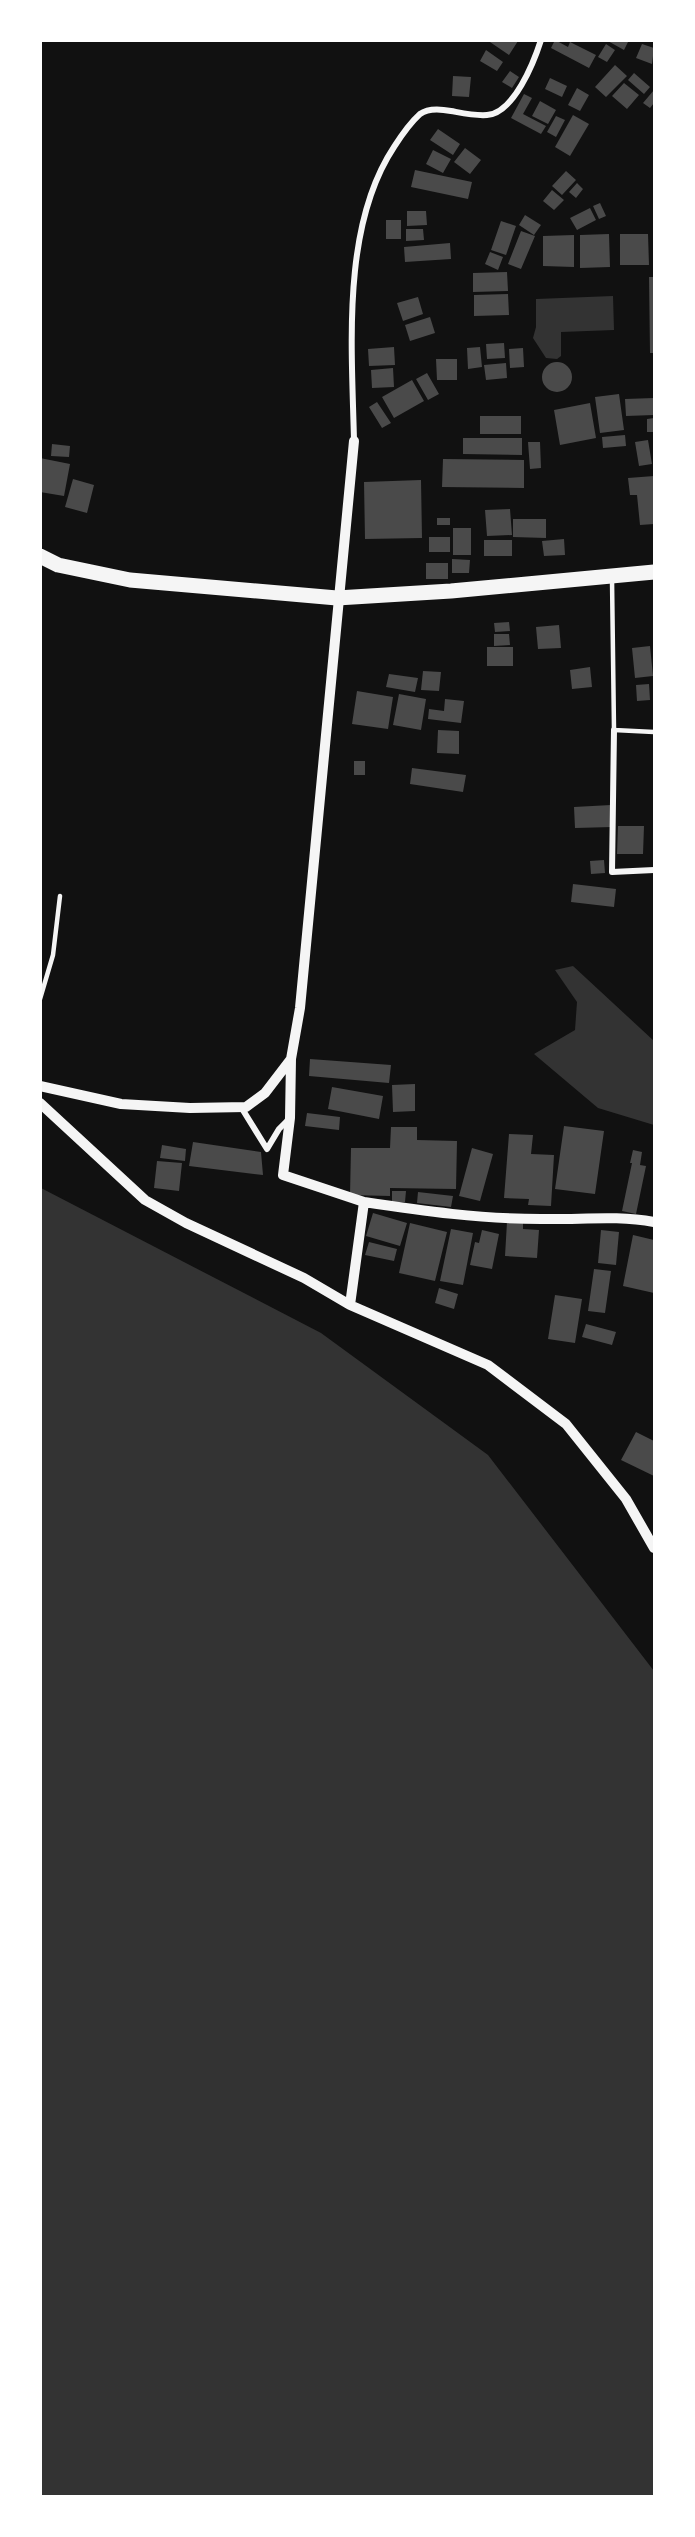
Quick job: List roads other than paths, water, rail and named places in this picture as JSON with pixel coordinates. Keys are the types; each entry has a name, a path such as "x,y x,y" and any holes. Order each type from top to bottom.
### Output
{"main road":[{"path":"40,556 58,565 130,580 337,598 451,591 654,572"}],"street":[{"path":"541,40 533,65 507,104 489,115 437,109 421,113 402,134 383,163 371,190 355,277 351,323 354,441 337,598 300,1008 291,1059 290,1119 284,1175 364,1202 456,1216 541,1219 627,1217 654,1222"},
{"path":"614,730 612,872 654,870"},
{"path":"40,1086 121,1104 190,1108 246,1107 265,1093 291,1059"},
{"path":"40,1102 145,1200 186,1223 304,1278 350,1305 488,1365 566,1424 626,1499 654,1548"},
{"path":"241,1107 267,1149 279,1130 290,1119"},
{"path":"350,1305 364,1202"}],"lane":[{"path":"612,577 614,730 654,732"},
{"path":"40,999 53,955 60,896"}]}
